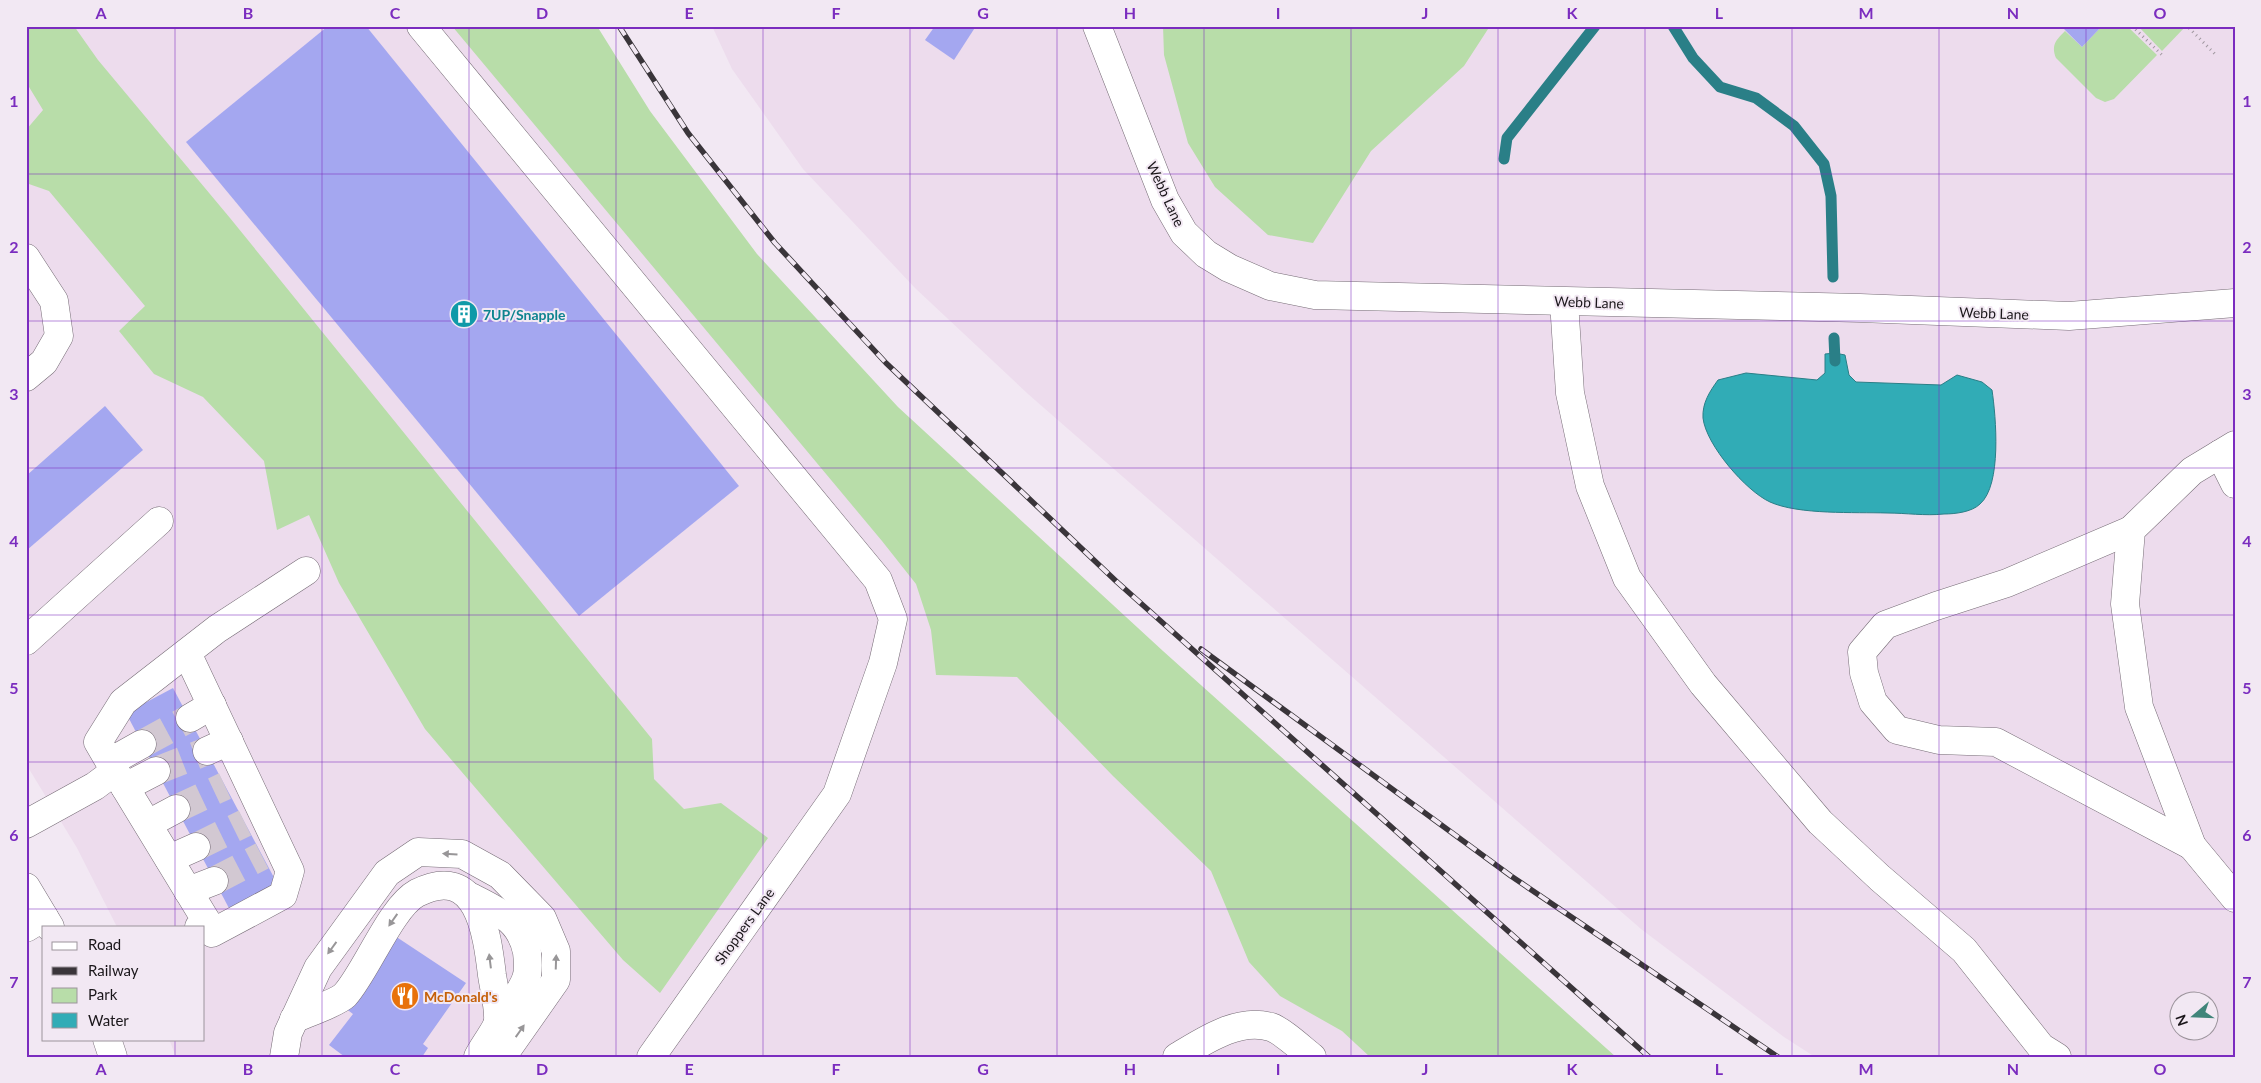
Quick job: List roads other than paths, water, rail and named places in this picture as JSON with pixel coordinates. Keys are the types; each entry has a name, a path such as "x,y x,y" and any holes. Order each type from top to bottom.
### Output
{"street":[{"name":"Shoppers Lane","path":"421,26 878,580 892,619 883,663 837,794 659,1053"},
{"name":"Webb Lane","path":"1098,26 1165,200 1184,233 1206,254 1229,268 1270,286 1315,295 1860,308 2069,316 2235,303"},
{"path":"26,258 54,301 59,336 44,362 26,376"},
{"path":"1564,302 1570,393 1590,486 1628,578 1703,684 1820,822 1880,878 1964,950 2040,1047 2057,1057"},
{"path":"2192,846 1996,742 1939,740 1897,730 1874,702 1864,673 1862,652 1885,625 2007,583 2131,530 2192,471 2227,449 2235,484"},
{"path":"26,641 159,522"},
{"path":"2131,530 2125,604 2139,707 2192,846 2235,898"},
{"path":"203,925 188,892 98,742 123,702 217,629 306,571"},
{"path":"187,653 201,712 270,851 290,870 283,895 212,933 205,927"},
{"path":"26,824 117,773 142,744"},
{"path":"117,773 156,771"},
{"path":"148,824 176,809"},
{"path":"169,859 196,847"},
{"path":"284,1057 288,1033 318,968 386,873 418,852 462,854 500,875 542,918 556,951 556,980 502,1057"},
{"path":"188,892 214,881"},
{"path":"26,887 40,924"},
{"path":"294,1019 344,996 400,910 415,894 433,887 454,887 502,913 516,925 524,942 528,960 527,978 478,1057"},
{"path":"471,897 483,919 489,948 498,1022"},
{"path":"1176,1057 1217,1034 1246,1025 1272,1027 1312,1057"},
{"path":"106,1040 113,1057"}],"water":[{"path":"1825,354 1845,355 1849,375 1856,382 1941,385 1957,375 1982,382 1992,390 1996,433 1995,467 1987,495 1977,507 1953,514 1937,515 1811,511 1770,502 1739,478 1711,441 1703,418 1705,402 1718,380 1746,373 1817,380 1825,373"}],"waterway":[{"path":"1504,159 1507,138 1595,26"},
{"path":"1673,26 1693,58 1720,87 1756,98 1794,126 1824,164 1831,196 1833,277"},
{"path":"1834,338 1835,361"}],"tunnel":[{"path":"142,744 190,718"},
{"path":"156,771 207,751"},
{"path":"176,809 225,786"},
{"path":"196,847 245,823"},
{"path":"214,881 262,856"}],"railway":[{"path":"619,26 688,133 775,243 886,363 1117,582 1649,1057"},
{"path":"1201,649 1511,876 1778,1057"}],"place":[{"name":"7UP/Snapple","path":"464,314"},
{"name":"McDonald's","path":"405,996"}]}
